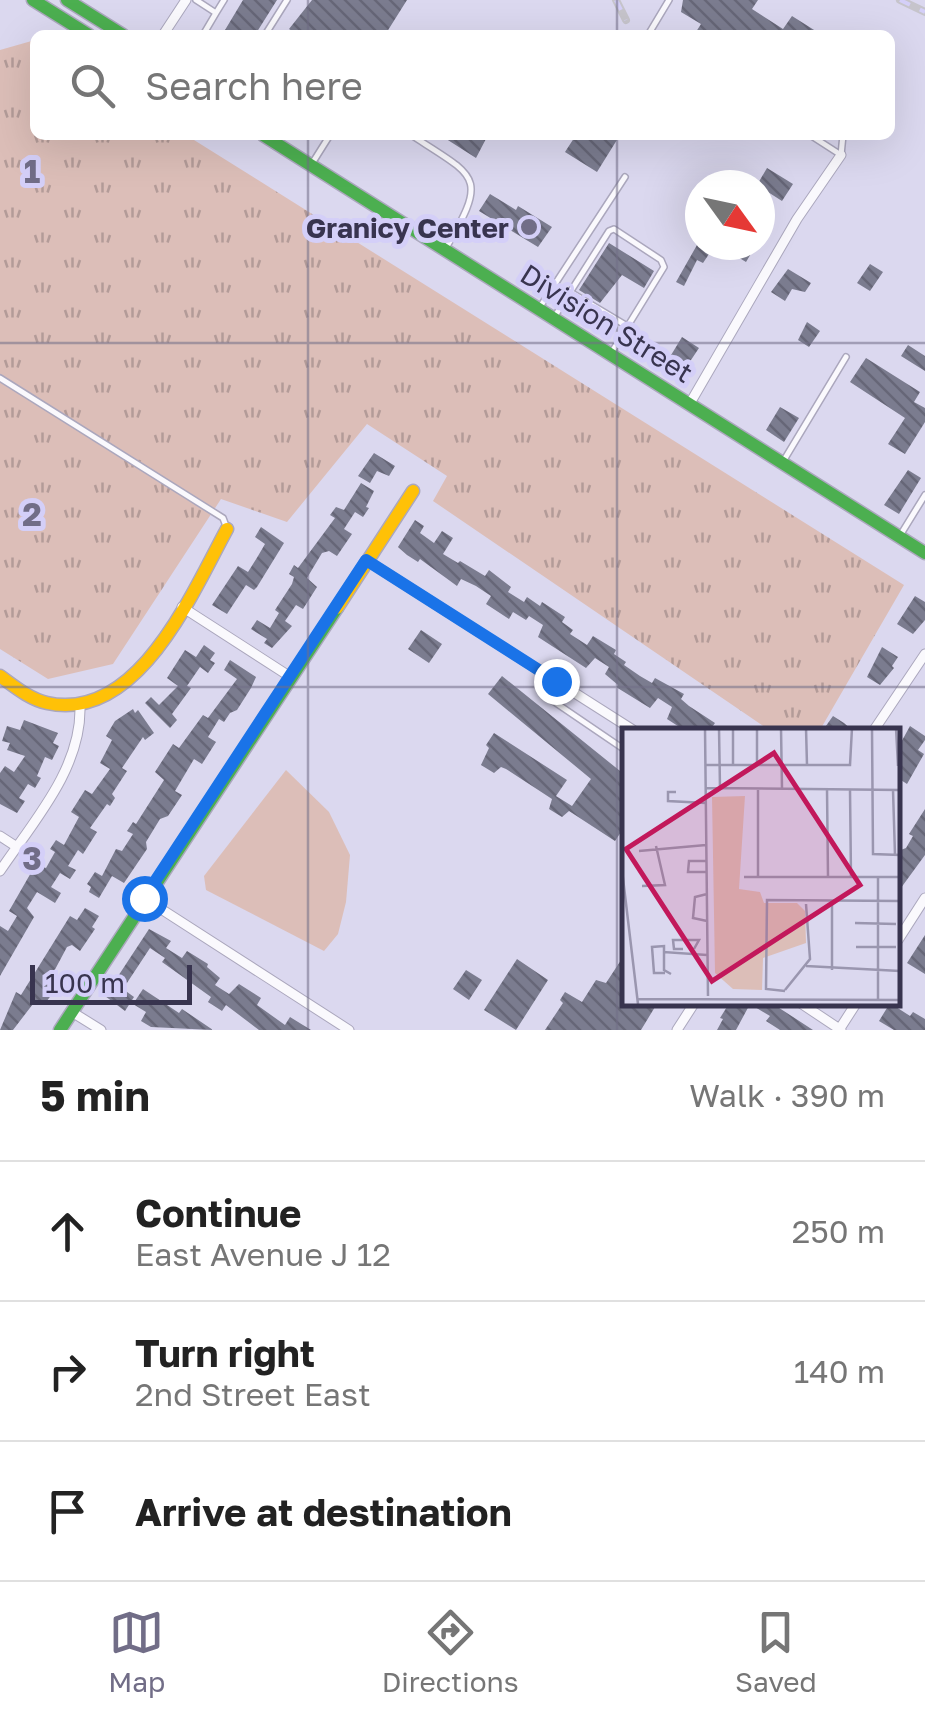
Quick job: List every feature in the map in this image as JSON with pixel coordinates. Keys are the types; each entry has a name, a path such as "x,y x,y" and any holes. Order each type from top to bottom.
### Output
{"street":[{"path":"33,0 81,30"},
{"path":"67,0 116,30"},
{"path":"166,30 186,0"},
{"name":"Division Street","path":"271,140 925,553"},
{"path":"689,404 797,219 841,155"},
{"path":"60,1030 413,490"},
{"path":"0,676 46,703 80,708 118,692 142,670 227,528"},
{"path":"366,560 630,728"},
{"path":"182,606 290,676"},
{"path":"875,728 925,654"},
{"path":"0,871 72,760 81,733 80,708"},
{"path":"0,836 16,846"},
{"path":"144,898 349,1030"},
{"path":"900,938 921,913 925,898"},
{"path":"677,1030 694,1005"},
{"path":"803,1005 840,1030 855,1005"},
{"path":"72,1012 101,1030"}],"lane":[{"path":"196,0 216,13"},
{"path":"207,30 224,0"},
{"path":"268,30 287,0"},
{"path":"651,30 669,0"},
{"path":"310,166 327,140"},
{"path":"419,140 451,161 471,182 474,193 445,251"},
{"path":"818,140 841,155 842,140"},
{"path":"538,310 625,178"},
{"path":"553,319 614,228 661,260 664,267 610,355"},
{"path":"570,292 628,326"},
{"path":"782,463 846,357"},
{"path":"0,378 223,518 227,528"},
{"path":"899,537 925,495"},
{"path":"556,681 551,692 553,701 622,748"}],"green space":[{"path":"30,41 30,140 194,140 904,585 821,728 766,728 433,501 447,476 367,424 287,522 221,499 113,664 48,679 0,649 0,50"},
{"path":"286,770 329,812 350,855 346,902 338,934 324,951 206,890 204,876"}],"building":[{"path":"243,0 277,0 258,30 225,30"},
{"path":"312,0 407,0 388,30 289,29"},
{"path":"683,0 758,0 752,9 783,29 792,16 814,30 697,30 701,24 681,12"},
{"path":"448,140 485,140 476,158"},
{"path":"573,140 617,140 597,172 565,152"},
{"path":"775,173 793,184 782,201 775,197"},
{"path":"490,194 552,227 538,247 479,211"},
{"path":"609,243 654,271 644,288 622,275 600,303 579,290"},
{"path":"688,260 697,260 684,286 676,282"},
{"path":"870,264 883,272 870,291 857,283"},
{"path":"788,269 811,283 805,292 792,289 785,301 771,292"},
{"path":"807,322 820,331 809,347 798,340"},
{"path":"682,337 699,348 681,375 665,365"},
{"path":"908,345 925,356 925,371 901,356"},
{"path":"866,358 920,392 914,402 925,408 925,422 905,454 888,444 905,418 850,382"},
{"path":"780,407 799,418 784,442 766,430"},
{"path":"374,453 395,466 389,476 377,471 370,483 358,476"},
{"path":"908,470 921,478 899,514 884,505"},
{"path":"361,483 374,491 366,507 369,508 363,517 355,512 344,529 352,534 337,556 329,551 322,553 307,578 317,587 303,609 296,605 285,621 292,626 272,648 264,643 267,639 251,629 257,620 270,628 279,613 275,610 292,584 294,577 289,574 294,565 298,568 335,518 330,515 336,507 344,510"},
{"path":"415,520 424,526 420,533 434,543 442,531 453,538 443,554 485,576 489,570 511,587 508,592 524,602 527,597 540,606 542,602 565,617 562,622 573,630 570,634 587,645 593,636 616,650 614,654 626,662 624,665 652,683 655,678 684,694 681,699 715,723 711,728 681,728 667,719 672,707 658,698 650,708 616,687 605,674 609,667 595,658 586,668 538,637 543,625 513,612 509,619 486,604 491,596 476,586 461,579 457,586 398,547"},
{"path":"261,527 284,543 257,587 254,590 246,585 227,614 212,605 238,566 248,572 265,544 255,537"},
{"path":"915,596 925,602 925,620 913,634 897,624"},
{"path":"421,630 442,644 429,663 408,649"},
{"path":"204,645 215,653 210,660 215,663 208,673 200,667 187,686 191,688 172,714 177,720 170,728 145,703 151,697 159,705 178,686 167,678 185,650 196,657"},
{"path":"882,647 898,657 880,685 867,677"},
{"path":"230,660 256,677 251,688 237,710 224,722 219,719 208,737 216,742 202,764 194,759 175,791 182,795 168,816 160,819 146,842 147,849 124,883 112,876 99,898 89,892 91,887 87,884 95,872 102,876 116,849 122,851 133,834 127,831 133,822 136,824 164,780 155,772 173,744 179,748 237,679 224,670"},
{"path":"502,676 622,773 622,830 615,841 569,811 562,817 549,809 552,799 506,769 501,767 494,773 481,765 494,733 567,780 556,796 572,806 591,779 488,694"},
{"path":"133,709 135,713 138,710 154,733 145,740 143,737 122,768 127,771 112,794 115,798 90,828 97,832 83,854 78,850 68,866 76,870 70,879 60,873 51,887 61,893 55,903 37,892 27,908 34,917 0,976 0,926 8,931 17,916 9,911 36,864 46,868 55,852 50,849 56,840 64,845 79,817 71,812 85,790 92,794 110,769 100,763 112,740 106,736 115,721"},
{"path":"833,716 850,728 824,728"},
{"path":"24,720 58,733 53,743 59,746 52,760 45,757 35,788 28,784 19,798 25,801 17,813 0,804 0,773 5,766 14,772 25,756 7,750 10,743 2,741 7,726 20,730"},
{"path":"910,726 925,736 918,750 924,754 907,784 900,779 900,744"},
{"path":"925,809 925,855 900,889 900,850 913,836 909,834"},
{"path":"85,908 99,916 92,927 95,929 80,951 72,945 67,947 51,977 60,983 44,1005 36,1000 13,1030 0,1030 16,992 21,995 70,916 77,920"},
{"path":"149,929 171,941 166,948 182,958 187,951 208,964 220,978 215,985 229,994 239,984 261,998 257,1005 285,1025 290,1017 311,1030 259,1030 226,1005 222,1011 208,1002 211,997 162,962 165,958 150,948 123,989 134,997 125,1011 105,996"},
{"path":"925,935 925,974 907,963"},
{"path":"517,959 548,980 516,1030 484,1010"},
{"path":"622,959 622,1005 656,1005 641,1030 545,1030 563,1003 560,1000 565,992 582,1002 596,980 606,983"},
{"path":"466,970 482,980 469,1000 453,989"},
{"path":"143,989 213,1030 151,1027 141,1021 146,1012 133,1004"},
{"path":"728,1005 749,1005 736,1030 717,1030 723,1019 720,1018"},
{"path":"752,1005 775,1005 813,1030 780,1030 766,1021 770,1016"},
{"path":"889,1005 893,1005 910,1016 913,1012 925,1019 925,1030 894,1030 879,1021"}],"railway":[{"path":"616,0 626,20"},
{"path":"900,0 925,12"}],"traffic: fast":[{"path":"33,0 81,30"},
{"path":"67,0 115,30"},
{"path":"271,140 925,553"},
{"path":"60,1030 337,608"}],"traffic: slow":[{"path":"337,608 413,491"},
{"path":"0,676 47,703 79,704 109,693 135,674 158,648 227,529"}],"place":[{"name":"Granicy Center","path":"529,227"}],"route":[{"path":"144,898 366,560 556,681"}]}
